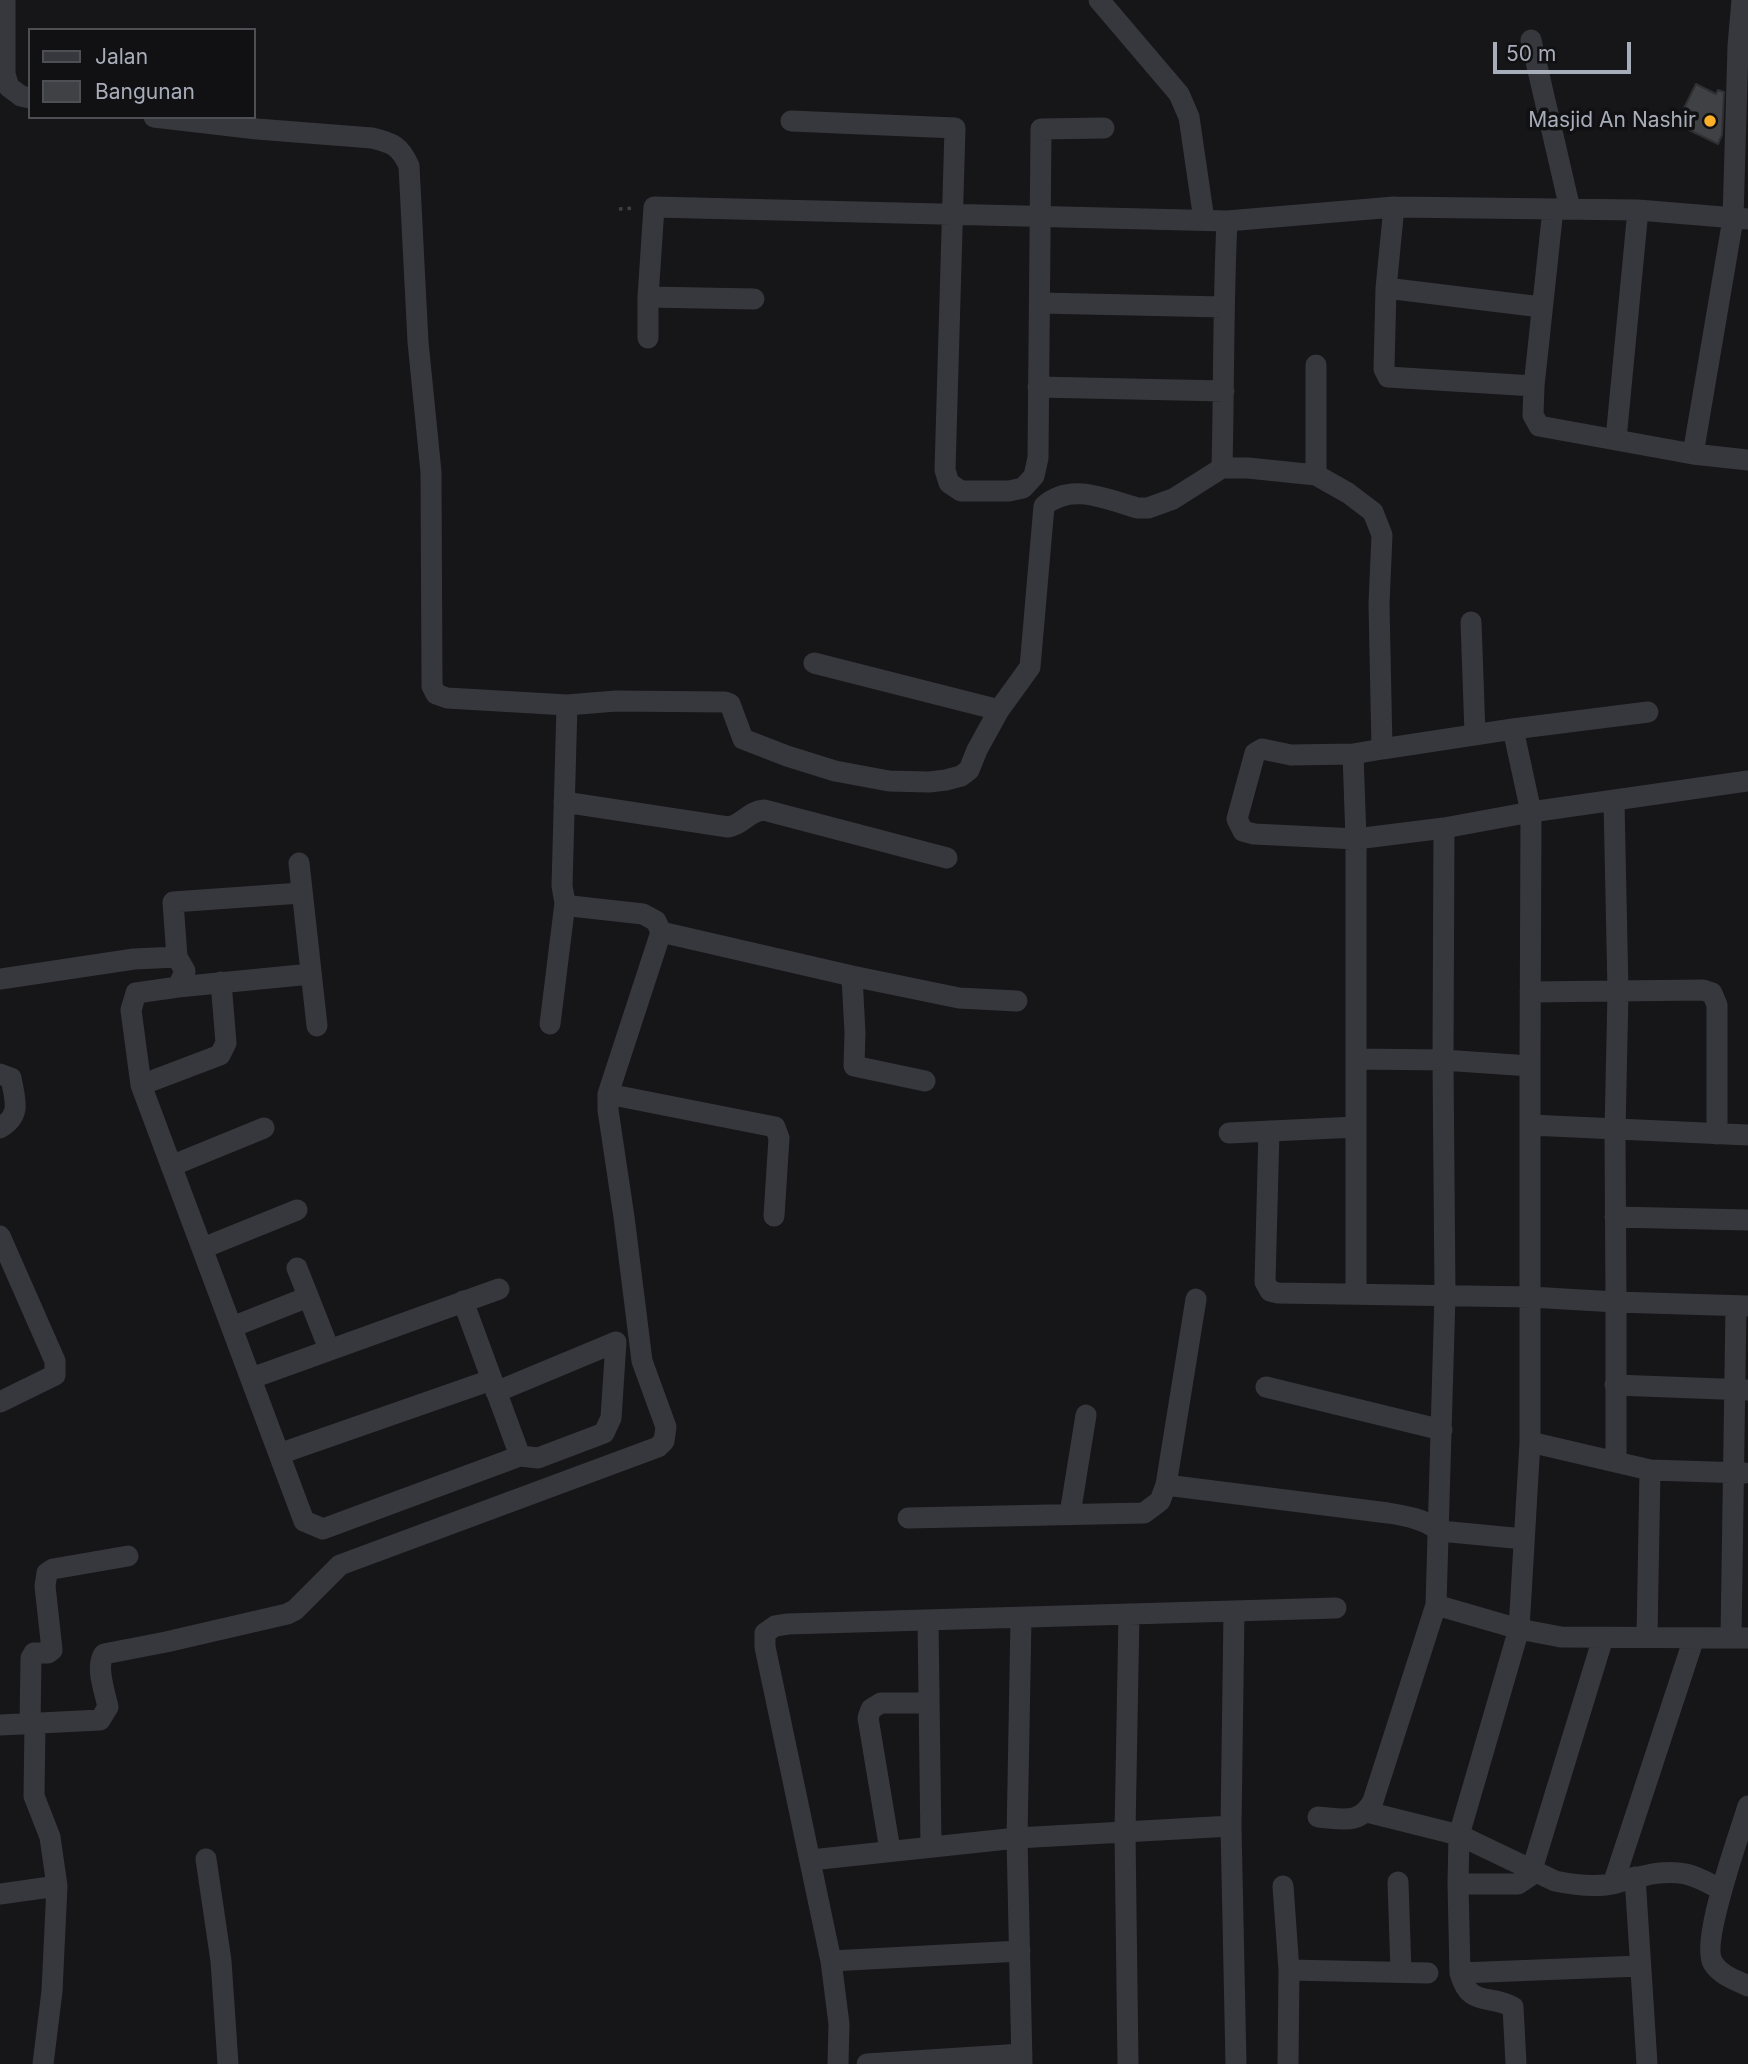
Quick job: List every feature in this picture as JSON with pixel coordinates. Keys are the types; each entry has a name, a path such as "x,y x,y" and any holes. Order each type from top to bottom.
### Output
{"street":[{"path":"5,0 5,74 9,88 21,96 28,97"},
{"path":"1099,0 1179,94 1189,117 1205,220"},
{"path":"1693,454 1740,219 1742,0"},
{"path":"1531,40 1561,209 1541,307 1533,415 1539,426 1693,454 1748,460"},
{"path":"171,119 372,138 387,141 402,150 409,166 418,342 430,472 432,686 436,694 447,698 567,705 616,701 725,702 730,704 743,739 747,742 835,771 889,781 911,782 946,780 961,776 969,770 999,710 1030,667 1044,506 1061,495 1074,492 1138,508 1148,508 1173,499 1222,468 1248,468 1316,475 1348,493 1373,512 1382,535 1379,604 1382,749"},
{"path":"791,121 955,128 945,470 948,483 961,491 1009,491 1024,488 1034,476 1038,458 1041,129 1104,128"},
{"path":"648,338 654,207 1227,221 1394,207 1638,210 1740,219"},
{"path":"1394,207 1386,288 1384,369 1388,377 1534,386"},
{"path":"1616,439 1638,210"},
{"path":"1222,468 1223,307 1227,221"},
{"path":"1386,288 1541,307"},
{"path":"648,297 754,299"},
{"path":"1040,303 1223,307"},
{"path":"1316,365 1316,475"},
{"path":"1038,387 1224,391"},
{"path":"1471,622 1475,734"},
{"path":"814,663 999,710"},
{"path":"550,1024 565,903 562,886 567,705"},
{"path":"1648,712 1475,734 1353,754 1291,755 1262,749 1255,753 1237,819 1238,824 1242,831 1254,834 1356,839 1748,781"},
{"path":"1513,729 1531,812 1530,1443 1519,1629 1459,1835 1458,1884 1460,1973 1463,1984 1469,1993 1513,2007 1516,2064"},
{"path":"1353,754 1356,839 1356,1293"},
{"path":"1614,801 1618,992 1615,1131 1616,1462"},
{"path":"564,802 728,827 741,823 752,811 764,810 947,858"},
{"path":"1318,1817 1347,1819 1367,1812 1373,1801 1436,1605 1445,1295 1444,828"},
{"path":"299,863 317,1026"},
{"path":"178,987 185,971 177,957 173,902 301,893"},
{"path":"0,1726 103,1718 108,1707 100,1666 104,1654 287,1614 295,1610 340,1565 658,1447 664,1441 666,1427 642,1361 608,1110 608,1094 661,932 656,921 643,914 571,906 565,903"},
{"path":"661,932 959,998 1017,1001"},
{"path":"0,979 134,959 177,957"},
{"path":"279,1454 494,1386 616,1342 611,1418 604,1433 538,1458 520,1456 323,1528 304,1521 141,1085 131,1010 136,993 311,974"},
{"path":"852,976 854,1066 926,1081"},
{"path":"141,1085 219,1055 225,1049 221,982"},
{"path":"1530,992 1703,990 1712,993 1717,1005 1717,1134"},
{"path":"1357,1059 1443,1060 1530,1066"},
{"path":"0,1074 11,1079 15,1101 15,1115 0,1128"},
{"path":"608,1094 775,1127 779,1138 774,1216"},
{"path":"1530,1125 1748,1135"},
{"path":"1229,1133 1356,1127"},
{"path":"171,1166 264,1128"},
{"path":"1269,1131 1265,1282 1270,1291 1530,1297 1742,1306 1740,1638 1561,1637 1519,1629 1436,1605"},
{"path":"203,1248 297,1210"},
{"path":"1615,1217 1748,1220"},
{"path":"0,1236 55,1361 55,1375 0,1402"},
{"path":"297,1268 329,1349"},
{"path":"252,1378 499,1289"},
{"path":"232,1327 308,1297"},
{"path":"908,1518 1144,1513 1160,1501 1166,1485 1196,1299"},
{"path":"463,1301 520,1456"},
{"path":"1615,1385 1742,1390"},
{"path":"1266,1387 1442,1430"},
{"path":"1070,1514 1086,1415"},
{"path":"1530,1443 1650,1471 1741,1473"},
{"path":"1647,1637 1650,1471"},
{"path":"1166,1485 1415,1517 1440,1531 1524,1539"},
{"path":"43,2064 52,1990 57,1886 50,1837 34,1796 31,1658 34,1653 51,1653 52,1650 45,1586 47,1573 53,1569 128,1556"},
{"path":"838,2064 839,2024 831,1961 765,1647 765,1633 775,1626 788,1624 1336,1608"},
{"path":"1234,1611 1231,1826 1236,2064"},
{"path":"1128,2064 1125,1832 1129,1614"},
{"path":"867,2064 1022,2059 1017,1838 1021,1618"},
{"path":"928,1620 931,1846"},
{"path":"1458,1884 1518,1884 1525,1881 1534,1870 1603,1638"},
{"path":"1613,1884 1693,1638"},
{"path":"890,1850 868,1730 870,1709 881,1703 929,1703"},
{"path":"1748,1806 1722,1890 1709,1948 1711,1960 1719,1971 1748,1986"},
{"path":"1367,1812 1459,1835 1555,1881 1572,1885 1613,1884 1645,1874 1686,1874 1722,1890"},
{"path":"811,1860 1017,1838 1231,1826"},
{"path":"206,1859 221,1961 228,2064"},
{"path":"1634,1877 1647,2064"},
{"path":"1398,1882 1401,1972"},
{"path":"0,1894 57,1886"},
{"path":"1283,1886 1289,1970 1288,2064"},
{"path":"831,1961 1020,1951"},
{"path":"1460,1973 1640,1966"},
{"path":"1289,1970 1428,1973"}],"building":[{"name":"Masjid An Nashir","path":"1696,84 1716,94 1718,90 1724,92 1722,135 1718,144 1687,129 1695,113 1684,108"}],"place":[{"name":"Masjid An Nashir","path":"1710,121"}]}
